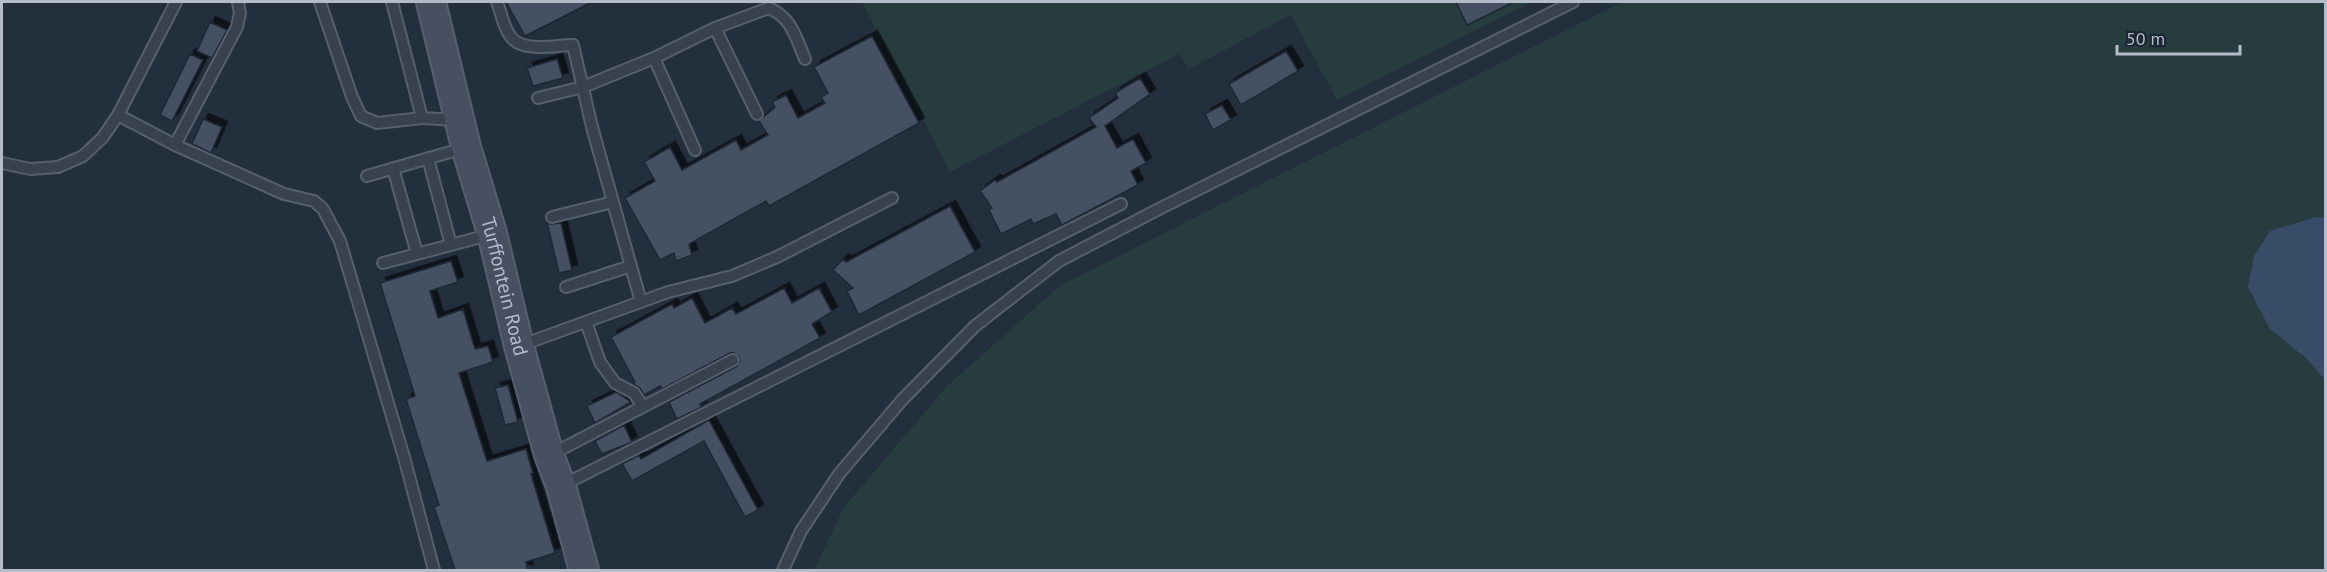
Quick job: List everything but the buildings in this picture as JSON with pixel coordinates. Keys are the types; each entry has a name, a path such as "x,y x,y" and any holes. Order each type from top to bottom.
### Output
{"street":[{"name":"Turffontein Road","path":"431,2 463,134 492,233 519,346 584,570"}],"lane":[{"path":"2,163 30,169 58,167 83,156 103,137 118,115 176,2"},
{"path":"175,145 237,27 240,13 238,2"},
{"path":"320,2 352,97 361,116 377,123 422,118 463,134"},
{"path":"392,2 422,118"},
{"path":"497,2 509,35 517,43 532,46 573,45 641,302"},
{"path":"783,570 801,531 839,474 902,399 975,326 1059,261 1573,2"},
{"path":"538,98 583,87 654,58 715,28 769,8 782,14 792,29 805,59"},
{"path":"715,28 757,114"},
{"path":"654,58 695,150"},
{"path":"118,115 175,145 284,194 314,201 323,209 340,241 404,457 434,570"},
{"path":"367,176 428,158 463,134"},
{"path":"428,158 451,245"},
{"path":"393,168 417,254"},
{"path":"519,346 668,292 732,276 777,257 892,198"},
{"path":"552,217 613,202"},
{"path":"561,486 1121,204"},
{"path":"383,263 492,233"},
{"path":"566,287 631,266"},
{"path":"586,322 600,362 615,383 634,393 643,407"},
{"path":"549,455 733,360"}],"green space":[{"path":"862,2 1531,2 1337,100 1291,15 1189,69 1179,54 950,172"},
{"path":"1622,2 2325,2 2325,570 814,570 844,507 948,385 1061,285"}],"water":[{"path":"2316,217 2325,218 2325,380 2306,358 2270,329 2248,287 2254,256 2270,231"}]}
